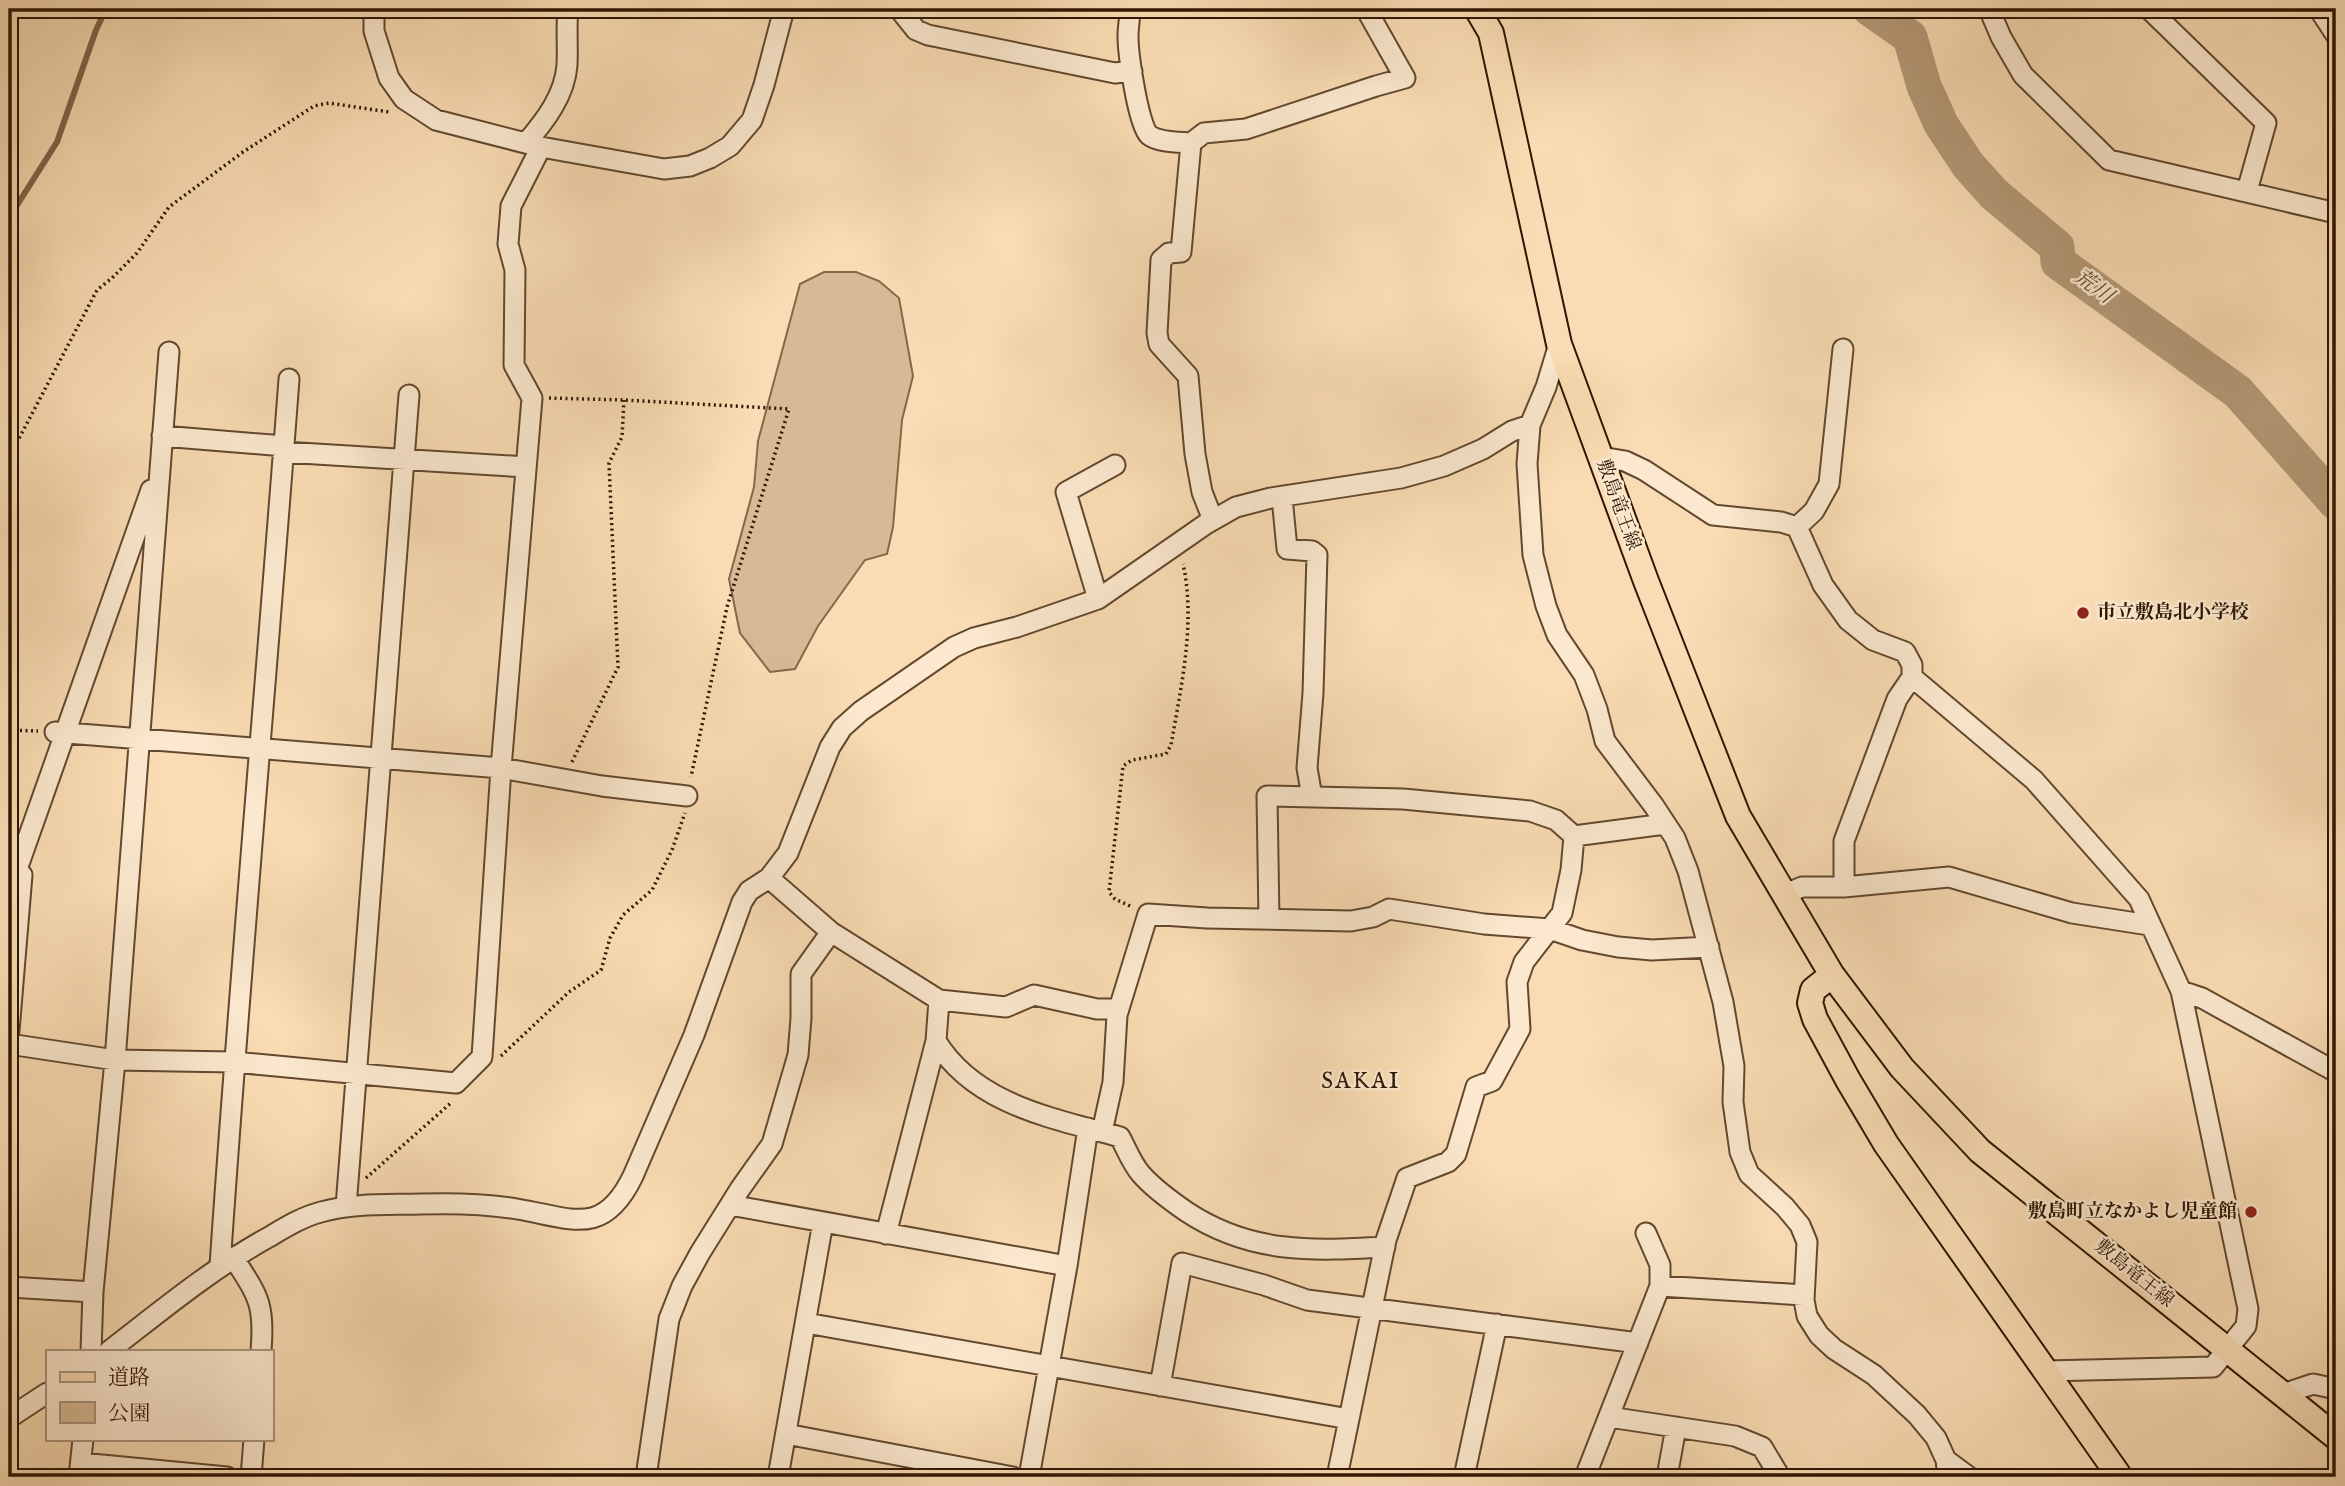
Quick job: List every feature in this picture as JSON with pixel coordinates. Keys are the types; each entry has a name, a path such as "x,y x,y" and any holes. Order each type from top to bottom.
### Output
{"main road":[{"name":"敷島竜王線","path":"1477,9 1491,33 1559,344 1646,581 1738,816 1783,895 1832,975 1902,1068 1980,1151 2336,1437"},
{"path":"1832,975 1813,990 1810,1003 1815,1019 1848,1080 1886,1144 2120,1477"}],"street":[{"path":"374,9 374,32 389,78 404,99 436,120 534,145 664,169 690,166 710,158 730,146 752,120 784,9"},
{"path":"9,1044 115,1060 234,1062 456,1083 482,1057 532,398 514,365 515,270 508,243 511,206 534,145 558,96 567,68 568,9"},
{"path":"1130,9 1128,36 1143,125 1148,134 1156,139 1191,143 1204,133 1246,129 1405,78 1366,9"},
{"path":"1989,9 2001,37 2023,75 2109,160 2336,213"},
{"path":"2149,9 2266,123 2247,191"},
{"path":"2319,9 2336,35"},
{"path":"900,10 916,30 928,35 1115,73 1132,71"},
{"path":"1191,143 1181,252 1169,253 1161,260 1157,333 1159,344 1188,376 1195,454 1202,492 1213,520"},
{"path":"1559,344 1546,387 1530,425 1527,464 1533,555 1546,606 1557,635 1584,675 1605,741 1675,838 1688,871 1723,1002 1732,1053 1732,1101 1740,1152 1749,1174 1785,1207 1800,1225 1807,1242 1804,1294 1807,1316 1819,1335 1834,1349 1874,1375 1917,1415 1936,1438 1947,1469 1969,1477"},
{"path":"1797,527 1814,510 1829,484 1843,349"},
{"path":"91,1350 93,1292 115,1060 169,352"},
{"path":"261,1350 262,1308 256,1294 227,1262 234,1062 262,748 289,379"},
{"path":"346,1202 409,395"},
{"path":"110,1350 227,1262 303,1217 346,1202 514,1208 562,1219 585,1221 603,1215 623,1198 694,1035 742,902 750,891 769,878 788,852 830,747 842,728 861,711 954,647 974,638 1017,627 1098,599 1236,507 1401,478 1444,466 1483,449 1512,431 1530,425"},
{"path":"162,436 404,460 526,467"},
{"path":"1601,457 1625,461 1644,470 1713,515 1781,522 1797,527 1823,585 1847,620 1873,639 1905,652 1912,665 1912,677 1897,699 1844,841 1844,887"},
{"path":"9,891 59,733 160,465"},
{"path":"1098,599 1066,492 1115,465"},
{"path":"1282,497 1287,549 1312,551 1317,555 1313,693 1307,768 1312,797"},
{"path":"1912,677 2034,780 2138,900 2181,991 2248,1309 2246,1326 2213,1367 2046,1371"},
{"path":"59,733 502,768 649,793 687,796"},
{"path":"1269,919 1267,796 1403,799 1531,811 1556,820 1574,836 1665,824"},
{"path":"1337,1477 1385,1247 1407,1178 1448,1162 1457,1154 1476,1087 1492,1081 1520,1029 1517,982 1524,962 1562,913 1571,870 1574,836"},
{"path":"9,1031 25,840"},
{"path":"1783,895 1802,887 1844,887 1949,877 2072,913 2149,925"},
{"path":"769,878 831,932 939,1000 1006,1007 1034,995 1097,1009 1119,1009"},
{"path":"1029,1477 1066,1266 1095,1130 1114,1082 1119,1009 1148,914 1351,921 1389,909 1483,924 1550,929 1582,940 1618,947 1652,950 1709,947"},
{"path":"646,1477 669,1319 682,1286 730,1205 772,1144 798,1055 802,1018 802,974 831,932"},
{"path":"2181,991 2202,998 2336,1072"},
{"path":"886,1234 936,1041 939,1000"},
{"path":"936,1041 956,1069 1000,1099 1037,1114 1119,1137 1139,1173 1169,1200 1210,1227 1240,1239 1280,1248 1324,1251 1385,1247"},
{"path":"730,1205 1066,1266"},
{"path":"778,1477 824,1223"},
{"path":"1585,1477 1660,1286 1660,1265 1646,1233"},
{"path":"1160,1386 1182,1263 1264,1285 1307,1300 1638,1343"},
{"path":"1660,1286 1804,1294"},
{"path":"9,1287 93,1292"},
{"path":"806,1323 1349,1419"},
{"path":"1464,1477 1497,1324"},
{"path":"2283,1394 2313,1384 2336,1389"},
{"path":"9,1418 46,1394"},
{"path":"1609,1417 1735,1436 1762,1447 1780,1477"},
{"path":"1667,1477 1676,1427"},
{"path":"786,1434 1013,1477"},
{"path":"83,1440 80,1470 227,1477"},
{"path":"250,1477 254,1440"}],"path":[{"path":"9,450 14,448 97,290 137,253 169,206 243,152 314,106 329,103 394,113"},
{"path":"494,1063 569,992 601,970 610,938 623,915 652,890 672,850 686,810 727,607 789,409 532,398"},
{"path":"563,779 618,667 609,463 622,437 624,400"},
{"path":"1148,914 1115,900 1109,892 1123,766 1132,761 1166,754 1171,745 1186,636 1186,580 1178,544"},
{"path":"9,730 59,733"},
{"path":"346,1202 456,1099"}],"green space":[{"path":"824,272 856,272 879,281 899,298 913,376 902,420 893,527 887,554 865,560 818,626 795,669 770,672 740,633 729,579 754,487 758,441 800,284"}],"waterway":[{"path":"9,212 14,210 57,142 96,30 106,9"},
{"name":"荒川","path":"1870,9 1910,37 1924,86 1941,124 1968,165 1994,194 2057,247 2058,262 2238,392 2336,503"}],"place":[{"name":"市立敷島北小学校","path":"2083,613"},
{"name":"敷島町立なかよし児童館","path":"2251,1212"}],"district":[{"name":"SAKAI","path":"1361,1081"}]}
